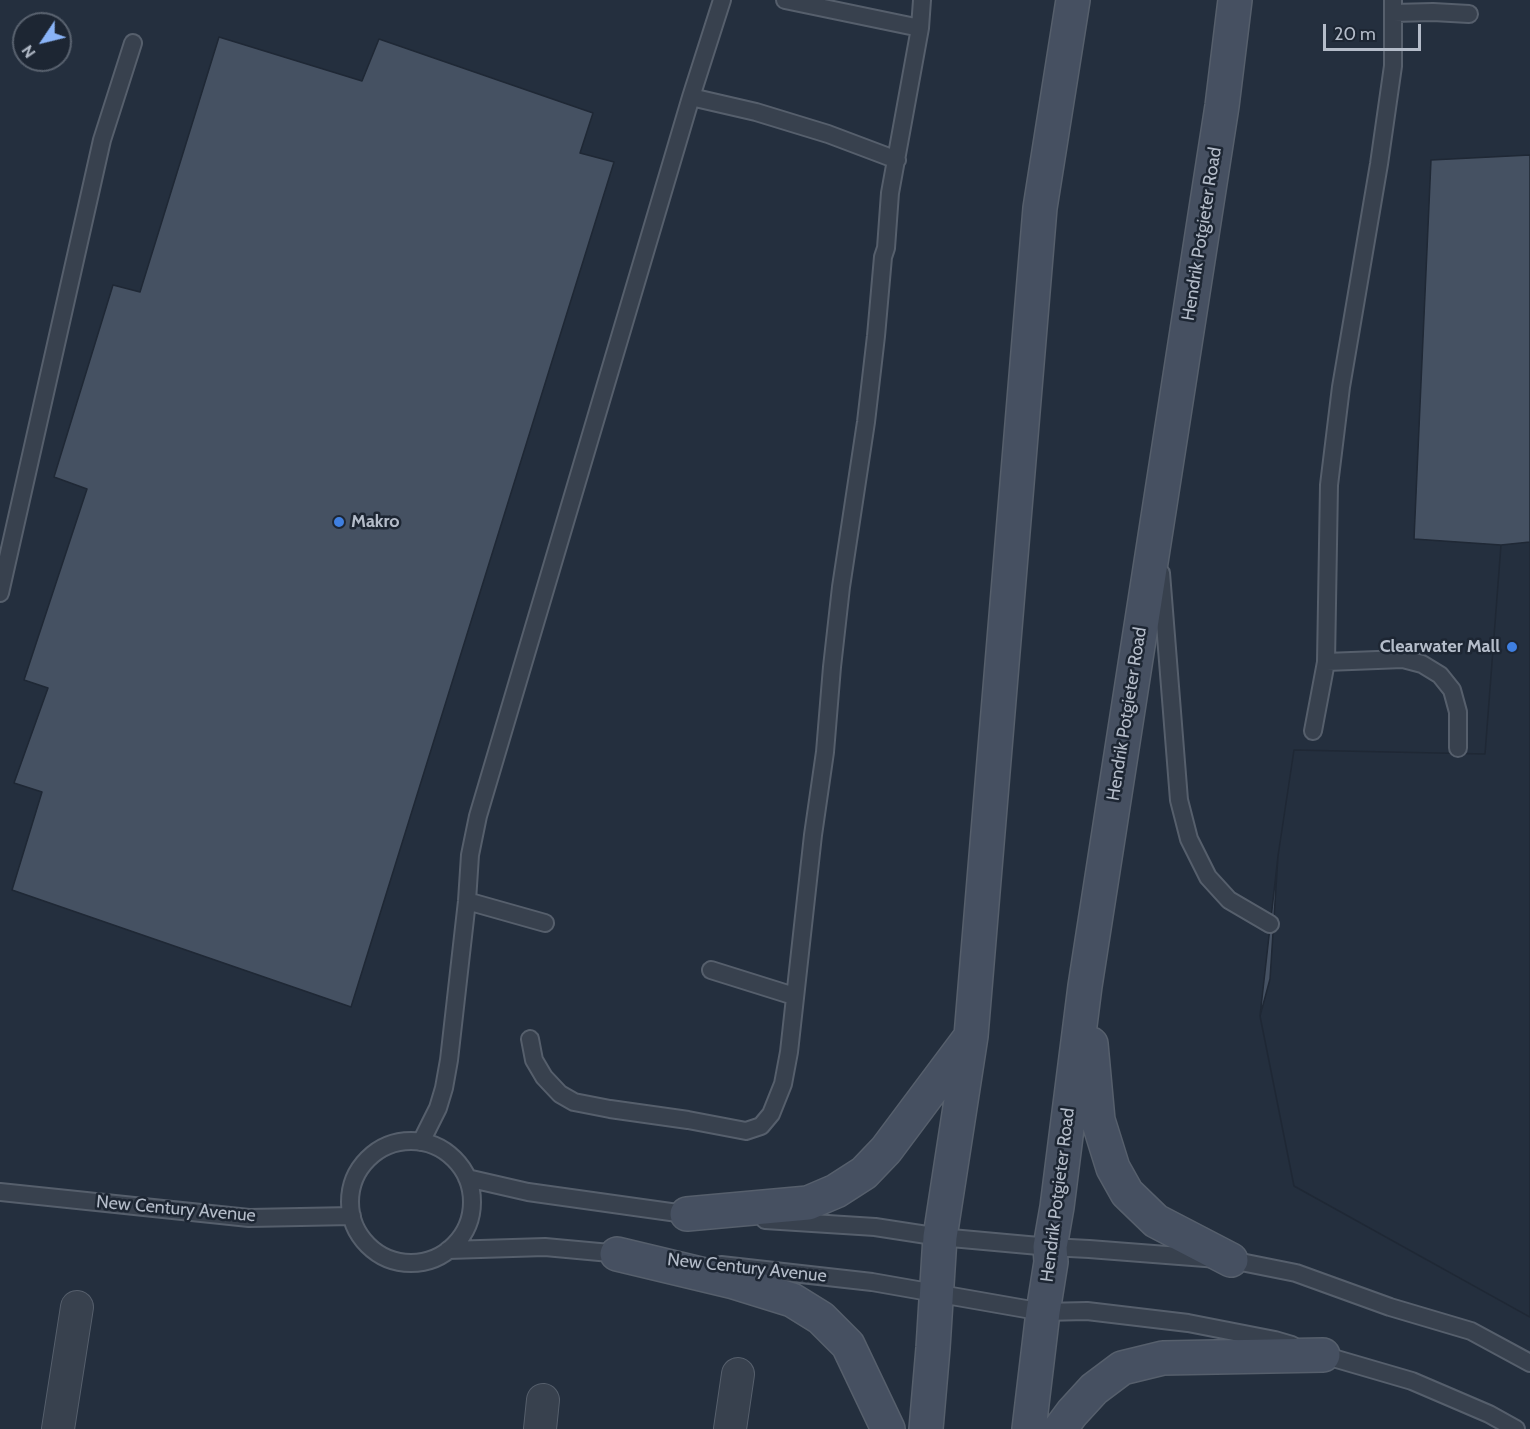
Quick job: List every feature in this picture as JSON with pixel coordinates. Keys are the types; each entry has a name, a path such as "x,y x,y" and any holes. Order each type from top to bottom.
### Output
{"main road":[{"path":"926,1429 940,1237 971,1036 1056,0"},
{"path":"1040,208 1073,0"},
{"name":"Hendrik Potgieter Road","path":"1029,1429 1042,1312 1051,1262 1050,1247 1085,986 1222,106 1235,0"},
{"path":"1085,986 1098,1120 1113,1168 1127,1193 1156,1221 1231,1260"},
{"path":"687,1214 807,1203 836,1191 864,1173 886,1150 971,1036"},
{"path":"617,1254 734,1282 792,1300 821,1318 848,1345 888,1429"},
{"path":"1060,1429 1094,1389 1122,1368 1163,1358 1323,1355"}],"street":[{"path":"58,1429 77,1307"},
{"path":"730,1429 738,1374"}],"lane":[{"path":"421,1142 438,1108 444,1088 453,1035 470,855 478,816 691,97 722,0"},
{"path":"785,0 920,27"},
{"path":"530,1039 534,1060 544,1077 560,1094 574,1102 746,1131 761,1126 771,1114 777,1101 789,1052 813,835 825,752 841,587 866,422 890,193 920,27 922,0"},
{"path":"1313,731 1326,662 1329,485 1341,387 1379,164 1393,66 1393,7 1469,14"},
{"path":"0,593 102,140 133,43"},
{"path":"691,97 756,112 828,134 897,160"},
{"path":"1157,521 1179,800 1189,839 1208,877 1229,900 1270,924"},
{"path":"1326,662 1403,659 1422,664 1440,675 1452,690 1458,712 1458,748"},
{"path":"467,901 545,923"},
{"path":"711,970 794,996"},
{"path":"351,1216 350,1196 355,1176 367,1160 382,1148 401,1142 421,1142 441,1149 456,1161 467,1178 528,1192 687,1214 875,1227 940,1237 1231,1260 1296,1273 1390,1307 1471,1331 1530,1363"},
{"name":"New Century Avenue","path":"0,1192 249,1218 351,1216 359,1234 373,1250 391,1259 411,1263 431,1260 448,1250 462,1236 470,1217 471,1197 467,1178"},
{"name":"New Century Avenue","path":"448,1250 545,1247 617,1254 872,1282 1042,1312 1087,1311 1188,1323 1275,1340 1412,1381 1489,1414 1516,1429"}],"building":[{"path":"219,37 362,81 379,39 593,113 580,153 614,162 351,1007 12,890 42,792 14,783 48,688 24,680 87,489 54,477 113,285 140,292"},
{"name":"Clearwater Mall","path":"1530,155 1530,1317 1294,1186 1260,1016 1278,856 1294,750 1485,754 1501,545 1414,539 1431,160"},
{"name":"Clearwater Mall","path":"1530,542 1530,1317 1294,1186 1260,1016 1270,979 1278,856 1294,750 1485,754 1501,545"}],"place":[{"name":"Makro","path":"339,522"},
{"name":"Clearwater Mall","path":"1512,647"}]}
